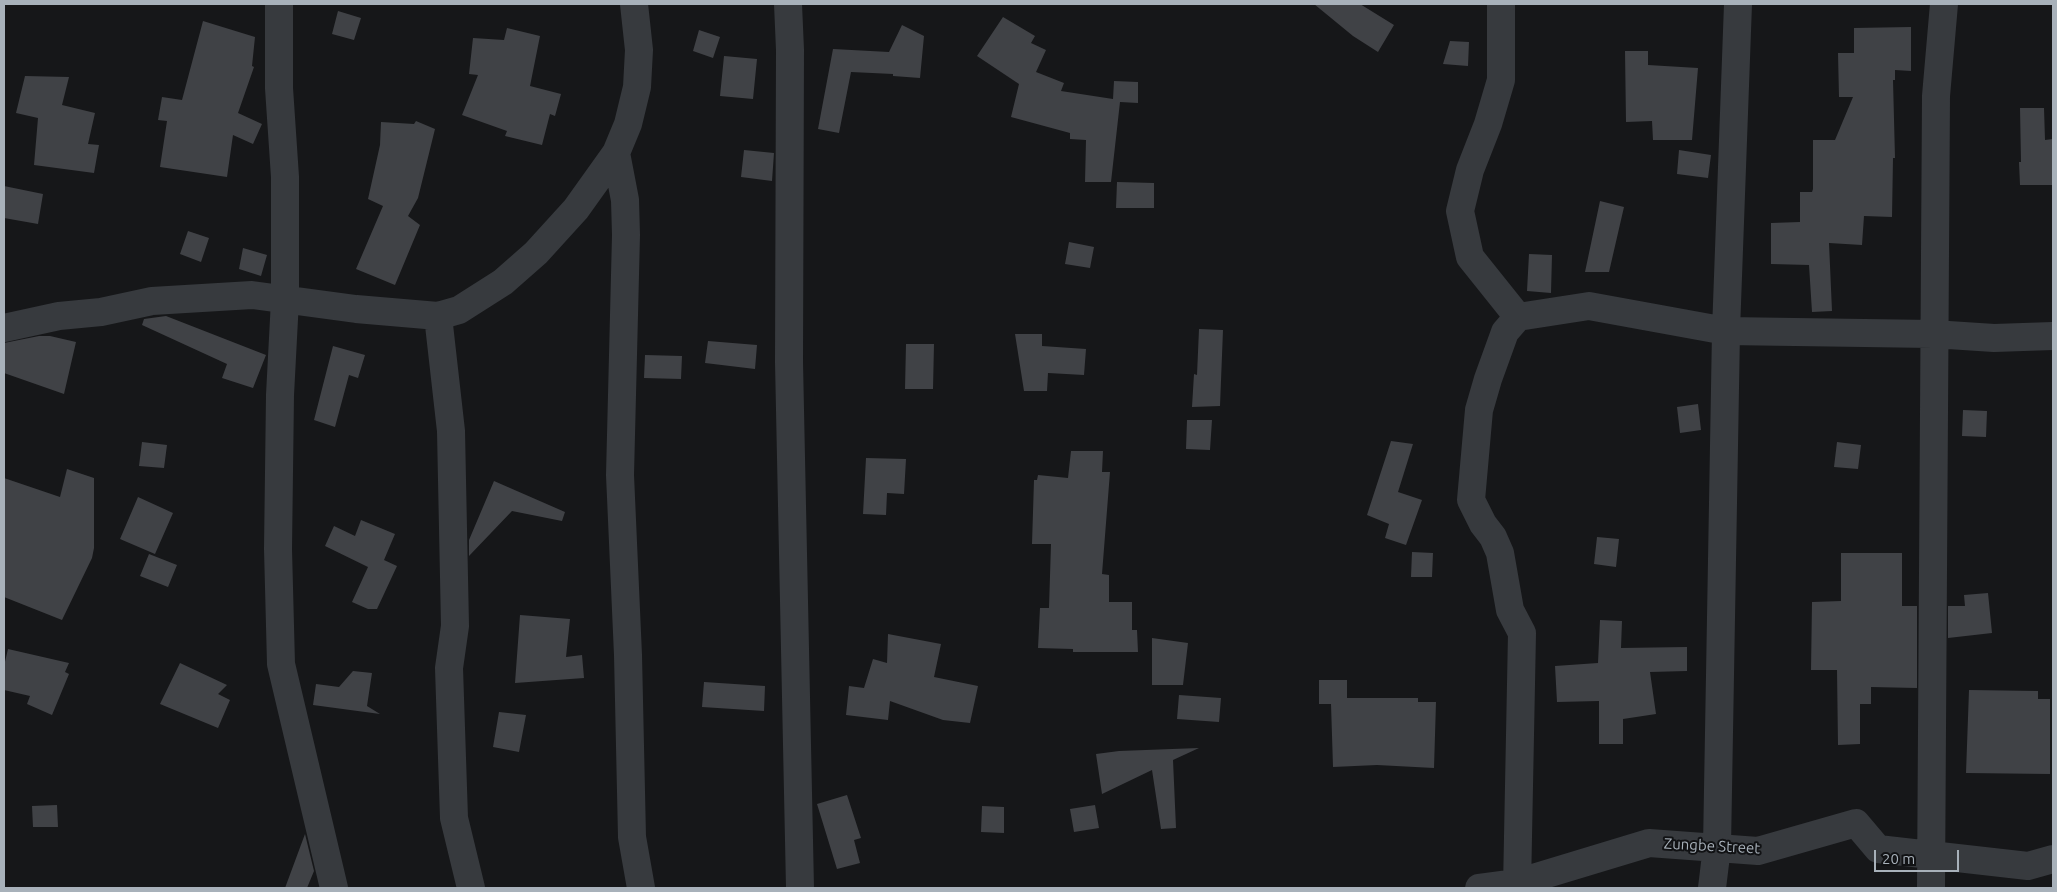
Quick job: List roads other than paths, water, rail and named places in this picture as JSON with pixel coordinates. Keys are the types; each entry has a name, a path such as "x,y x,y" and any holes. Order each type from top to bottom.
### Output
{"street":[{"path":"278,4 279,88 285,177 285,300 280,395 278,549 281,664 334,888"},
{"path":"4,328 59,316 101,312 152,301 252,295 438,316 459,310 504,282 536,253 576,209 616,153 628,124 637,87 639,50 634,4"},
{"path":"788,4 790,50 789,362 800,888"},
{"path":"1501,4 1501,80 1488,124 1470,170 1460,211 1470,257 1518,316"},
{"path":"1712,888 1717,847 1726,331 1738,4"},
{"path":"1931,888 1936,96 1944,4"},
{"path":"616,153 625,200 626,235 620,476 628,655 632,837 641,888"},
{"path":"1517,885 1522,633 1510,610 1500,552 1493,536 1483,524 1471,500 1479,410 1505,332 1518,316 1589,306 1726,331 1933,334 1994,338 2053,336"},
{"path":"438,316 451,431 455,626 449,668 454,818 471,888"},
{"name":"Zungbe Street","path":"1479,888 1517,885 1649,843 1758,851 1856,823 1878,849 2028,866 2053,859"}]}
